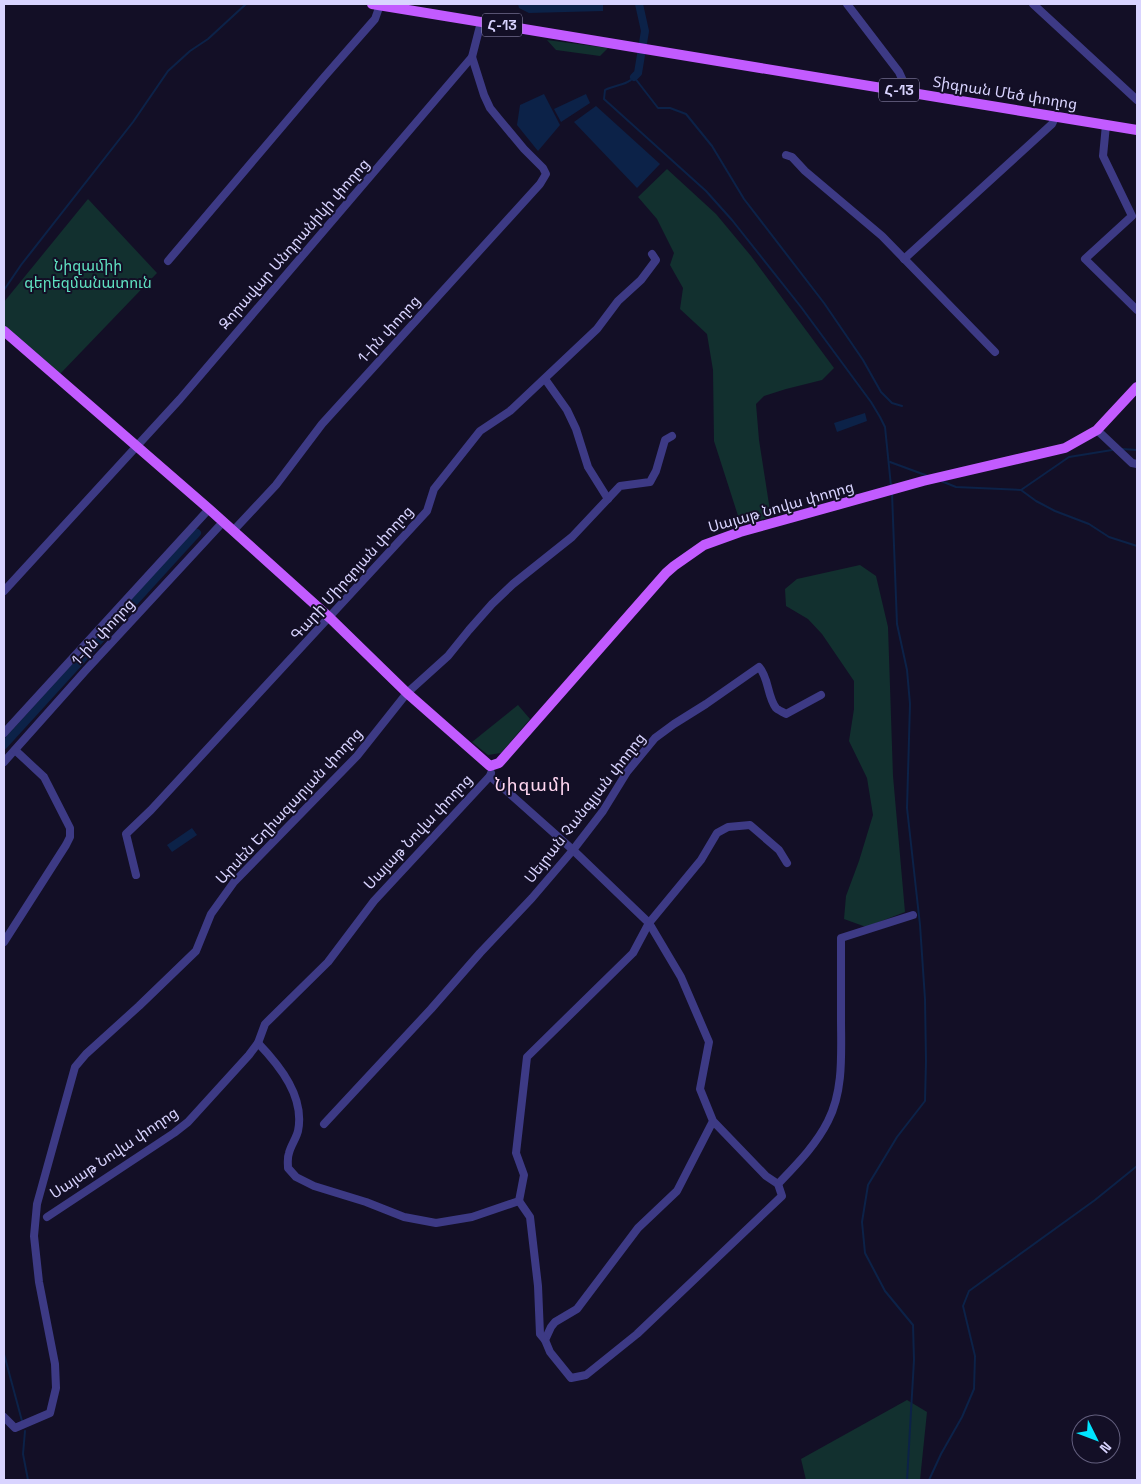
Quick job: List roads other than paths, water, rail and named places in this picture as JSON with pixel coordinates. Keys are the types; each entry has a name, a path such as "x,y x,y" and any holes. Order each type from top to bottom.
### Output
{"main road":[{"name":"Հ-13","path":"376,4 482,22"},
{"name":"Տիգրան Մեծ փողոց","path":"482,22 1137,130"},
{"path":"4,331 137,446 330,618 490,771"},
{"name":"Սայաթ Նովա փողոց","path":"490,771 666,573 704,545 740,532 923,481 1065,448 1097,430 1137,387"}],"street":[{"path":"168,261 318,83 375,19 376,4"},
{"path":"847,4 899,72 904,83 905,92"},
{"path":"1033,4 1137,100"},
{"path":"472,57 482,22"},
{"name":"1-ին փողոց","path":"233,531 276,485 322,424 540,184 546,174 543,168 524,149 490,108 472,57"},
{"name":"Զորավար Անդրանիկի փողոց","path":"4,591 180,399 472,57"},
{"path":"904,260 1052,124 1056,116"},
{"path":"1106,125 1103,156 1132,216 1086,259 1137,310"},
{"path":"786,155 792,157 805,171 882,236 995,352"},
{"name":"Գարի Միրզոյան փողոց","path":"136,875 126,834 152,810 427,511 434,489 480,431 510,411 545,379 596,329 618,302 641,280 656,260 652,254"},
{"path":"545,379 567,410 576,429 588,467 608,499"},
{"path":"1097,430 1125,454 1132,463 1137,464"},
{"name":"Արսեն Եղիազարյան փողոց","path":"4,1417 16,1428 50,1413 56,1388 55,1364 39,1282 34,1236 37,1204 75,1067 86,1054 196,951 211,914 234,882 358,756 407,693 448,656 492,604 513,584 572,537 620,486 650,482 656,471 665,440 672,436"},
{"path":"4,733 209,510"},
{"name":"1-ին փողոց","path":"4,762 223,522"},
{"path":"73,658 86,670"},
{"name":"Սեյրան Չանգլյան փողոց","path":"324,1124 532,898 573,850 603,811 628,772 656,738 759,667 764,673 767,687 776,708 786,714 821,695"},
{"path":"4,942 70,837 70,828 44,777 15,750"},
{"path":"490,771 649,922 681,977 709,1042 700,1090 713,1120 766,1176 778,1184 782,1196 637,1334 586,1375 571,1378 550,1352 540,1334 538,1286 530,1217 519,1201 524,1175 516,1153 527,1057 633,953 649,922 701,860 717,833 728,827 750,825 779,850 787,862"},
{"name":"Սայաթ Նովա փողոց","path":"47,1217 188,1122 249,1055 258,1043 265,1024 328,962 374,901 490,771"},
{"path":"778,1184 803,1158 816,1141 829,1119 836,1095 841,1065 841,938 913,915"},
{"path":"258,1043 274,1060 295,1096 300,1119 297,1134 288,1153 288,1168 296,1177 314,1186 366,1202 404,1217 436,1222 472,1217 519,1201"},
{"path":"545,1340 556,1322 577,1309 638,1228 677,1191 713,1120"}],"water":[{"path":"518,4 603,4 603,11 529,13 519,8"},
{"path":"544,94 560,125 538,151 517,125 520,105"},
{"path":"586,94 590,103 561,122 554,109"},
{"path":"596,106 660,164 637,188 574,122"},
{"path":"865,413 867,421 837,432 834,423"},
{"path":"192,828 197,835 172,852 167,845"}],"waterway":[{"path":"4,290 21,265 133,122 168,71 190,51 208,39 246,4"},
{"path":"634,77 638,73 645,31 639,4"},
{"path":"891,486 885,427 871,402 801,307 732,220 706,191 604,99 605,90 628,82 634,77 658,108 670,108 686,114 712,146 744,199 824,303 863,360 881,392 892,403 902,406"},
{"path":"1122,449 1137,450"},
{"path":"941,481 956,487 1021,490 1069,457 1112,450"},
{"path":"890,462 928,476"},
{"path":"1021,490 1055,511 1089,524 1109,537 1137,546"},
{"path":"892,493 897,624 907,670 910,704 907,808 920,925 925,999 925,1101 897,1137 868,1185 862,1222 865,1253 885,1291 913,1325 914,1360 907,1480"},
{"path":"4,745 197,533"},
{"path":"929,1480 962,1417 974,1389 975,1356 963,1306 969,1291 1095,1200 1137,1166"},
{"path":"4,1354 22,1421"},
{"path":"25,1431 23,1454 28,1480"}],"district":[{"name":"Նիզամի","path":"533,785"}],"park label":[{"name":"Նիզամիի գերեզմանատուն","path":"88,274"}]}
